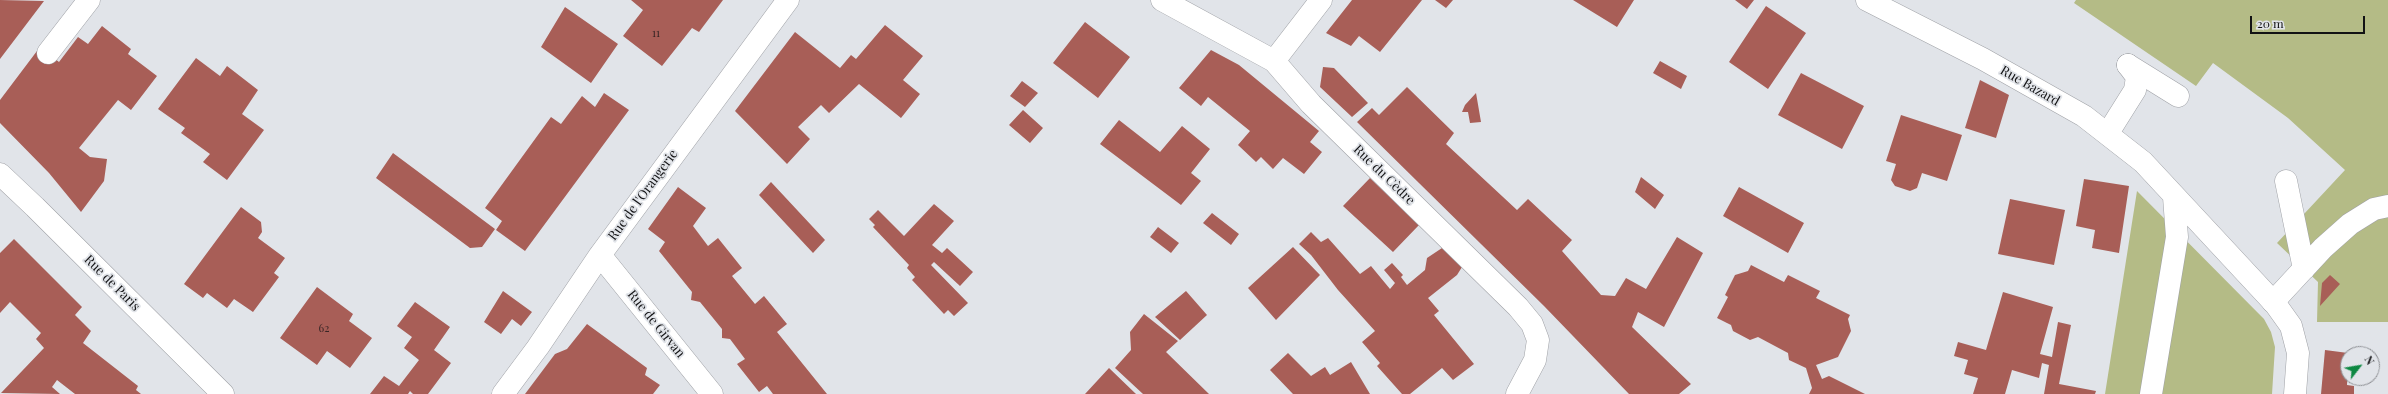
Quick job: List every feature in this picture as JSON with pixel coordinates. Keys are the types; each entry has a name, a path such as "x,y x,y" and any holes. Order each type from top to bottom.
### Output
{"street":[{"path":"48,53 89,0"},
{"name":"Rue de l'Orangerie","path":"503,394 538,347 600,254 788,0"},
{"path":"1274,61 1321,0"},
{"name":"Rue Bazard","path":"1869,0 1983,59 2084,116 2108,133 2143,162 2273,302 2291,326 2298,353 2294,394"},
{"name":"Rue du Cèdre","path":"1173,2 1274,61 1311,104 1518,307 1532,324 1538,340 1535,360 1517,394"},
{"path":"2108,133 2135,90 2137,77 2128,65 2178,96"},
{"name":"Rue de Paris","path":"0,174 223,394"},
{"path":"2286,181 2304,269"},
{"path":"2151,394 2177,237 2174,197"},
{"path":"2273,302 2350,224 2374,209 2388,206"},
{"name":"Rue de Girvan","path":"600,254 712,394"}],"green space":[{"path":"2076,0 2388,0 2388,322 2317,322 2318,282 2277,243 2345,170 2288,118 2213,63 2196,86 2074,3"},
{"path":"2137,191 2264,319 2271,332 2275,347 2272,394 2105,394"}],"building":[{"path":"0,0 44,1 0,59"},
{"path":"631,0 723,0 699,32 692,28 662,66 623,36 643,10"},
{"path":"1352,0 1422,0 1380,52 1359,36 1351,46 1326,33"},
{"path":"1435,0 1453,0 1446,8"},
{"path":"1573,0 1634,0 1617,27"},
{"path":"1735,0 1754,0 1747,9"},
{"path":"1766,6 1806,33 1768,89 1729,62"},
{"path":"565,7 618,44 591,83 541,47"},
{"path":"1085,22 1130,57 1098,98 1053,63"},
{"path":"885,25 923,56 903,80 920,94 901,118 859,84 829,113 821,105 798,127 810,139 787,164 735,111 795,32 840,68 851,55 856,59"},
{"path":"102,26 131,49 128,54 157,76 131,110 118,100 79,148 90,157 107,159 104,181 81,212 49,173 0,123 0,100 40,47 59,62 78,37 88,44"},
{"path":"1211,50 1239,65 1319,131 1310,142 1322,152 1304,174 1283,158 1273,169 1261,157 1256,162 1238,145 1250,131 1208,97 1201,106 1179,88"},
{"path":"196,58 220,76 227,66 258,90 242,114 264,130 227,180 203,162 210,154 181,133 185,128 158,109"},
{"path":"1660,61 1687,76 1681,89 1653,73"},
{"path":"1323,67 1334,68 1368,103 1352,117 1320,87"},
{"path":"1801,73 1864,106 1842,149 1778,115"},
{"path":"1980,80 2009,95 1996,138 1965,128"},
{"path":"1022,81 1038,93 1025,107 1010,96"},
{"path":"1407,87 1454,133 1446,144 1517,210 1528,199 1572,240 1562,251 1601,295 1615,296 1626,278 1646,289 1677,237 1703,253 1664,327 1638,312 1632,327 1691,384 1679,394 1629,394 1544,306 1357,122 1372,108 1379,115"},
{"path":"604,93 629,110 525,251 496,230 502,221 485,208 551,117 561,124 582,96 595,107"},
{"path":"1476,93 1481,122 1470,123 1468,112 1462,112 1465,105"},
{"path":"1023,110 1043,128 1030,143 1009,125"},
{"path":"1901,115 1962,135 1947,181 1922,173 1917,188 1910,191 1895,186 1891,180 1896,164 1886,161"},
{"path":"1119,120 1160,152 1182,126 1210,149 1191,173 1201,181 1181,205 1100,144"},
{"path":"393,153 495,229 482,247 470,248 376,178"},
{"path":"1641,177 1664,195 1655,209 1635,192"},
{"path":"1370,178 1419,225 1393,252 1343,206"},
{"path":"2084,179 2129,186 2119,253 2092,248 2095,230 2076,226"},
{"path":"771,182 825,240 813,253 759,195"},
{"path":"678,187 706,208 693,226 708,246 718,238 742,268 732,276 755,304 764,296 787,324 777,332 827,394 773,394 767,386 759,392 737,364 745,359 730,339 722,338 722,329 700,302 691,300 692,292 659,251 665,242 648,229"},
{"path":"1739,187 1804,223 1788,253 1723,216"},
{"path":"2010,199 2065,210 2054,265 1998,254"},
{"path":"934,204 954,221 932,245 942,253 947,248 973,272 960,286 934,262 931,265 968,303 954,316 948,310 944,314 912,280 915,277 907,268 909,265 873,227 875,225 869,219 878,210 904,236"},
{"path":"241,207 261,222 262,232 258,238 285,258 274,273 279,277 253,312 234,299 227,308 207,293 203,298 184,284"},
{"path":"1212,213 1239,234 1231,245 1203,223"},
{"path":"1158,227 1179,243 1171,253 1150,237"},
{"path":"1311,232 1321,242 1328,238 1360,274 1371,266 1390,289 1395,283 1384,270 1392,263 1403,275 1401,277 1407,285 1425,270 1427,258 1442,248 1462,267 1457,275 1428,298 1439,311 1434,315 1474,364 1453,380 1442,368 1410,394 1402,394 1377,366 1380,363 1362,342 1375,331 1338,290 1311,255 1299,244"},
{"path":"14,239 82,307 75,315 91,331 83,343 138,386 136,390 141,394 75,394 57,380 52,387 60,394 1,393 44,348 36,339 41,333 10,302 0,313 0,253"},
{"path":"1293,247 1320,275 1276,320 1248,288"},
{"path":"1751,265 1784,282 1788,275 1820,291 1816,298 1850,315 1848,319 1851,331 1838,357 1816,365 1822,379 1829,376 1865,394 1809,394 1812,388 1806,368 1789,360 1788,353 1758,337 1750,340 1733,331 1731,325 1717,318 1728,297 1725,295 1735,275 1748,271"},
{"path":"2330,275 2340,284 2320,306 2322,283"},
{"path":"317,287 353,314 349,321 372,338 350,368 327,351 317,365 280,338"},
{"path":"503,291 532,312 521,326 512,319 501,334 484,322"},
{"path":"1186,291 1207,315 1180,340 1155,317"},
{"path":"2003,292 2053,307 2040,354 2052,357 2058,322 2071,325 2059,384 2096,391 2095,394 2044,394 2049,365 2042,363 2039,378 2012,370 2005,394 1973,394 1978,378 1964,374 1968,360 1954,356 1958,342 1986,350"},
{"path":"415,302 450,327 434,350 451,363 428,394 413,394 410,391 408,394 370,394 384,376 399,386 419,360 404,348 412,337 397,326"},
{"path":"1144,314 1178,341 1166,352 1209,394 1143,394 1115,368 1131,350 1130,332"},
{"path":"587,324 647,368 645,375 660,385 653,394 525,394 555,354 567,349"},
{"path":"2325,350 2340,352 2340,386 2354,386 2354,394 2321,394"},
{"path":"1288,353 1311,376 1325,367 1330,375 1351,362 1370,394 1293,394 1270,370"},
{"path":"1109,368 1136,394 1085,394"}]}
